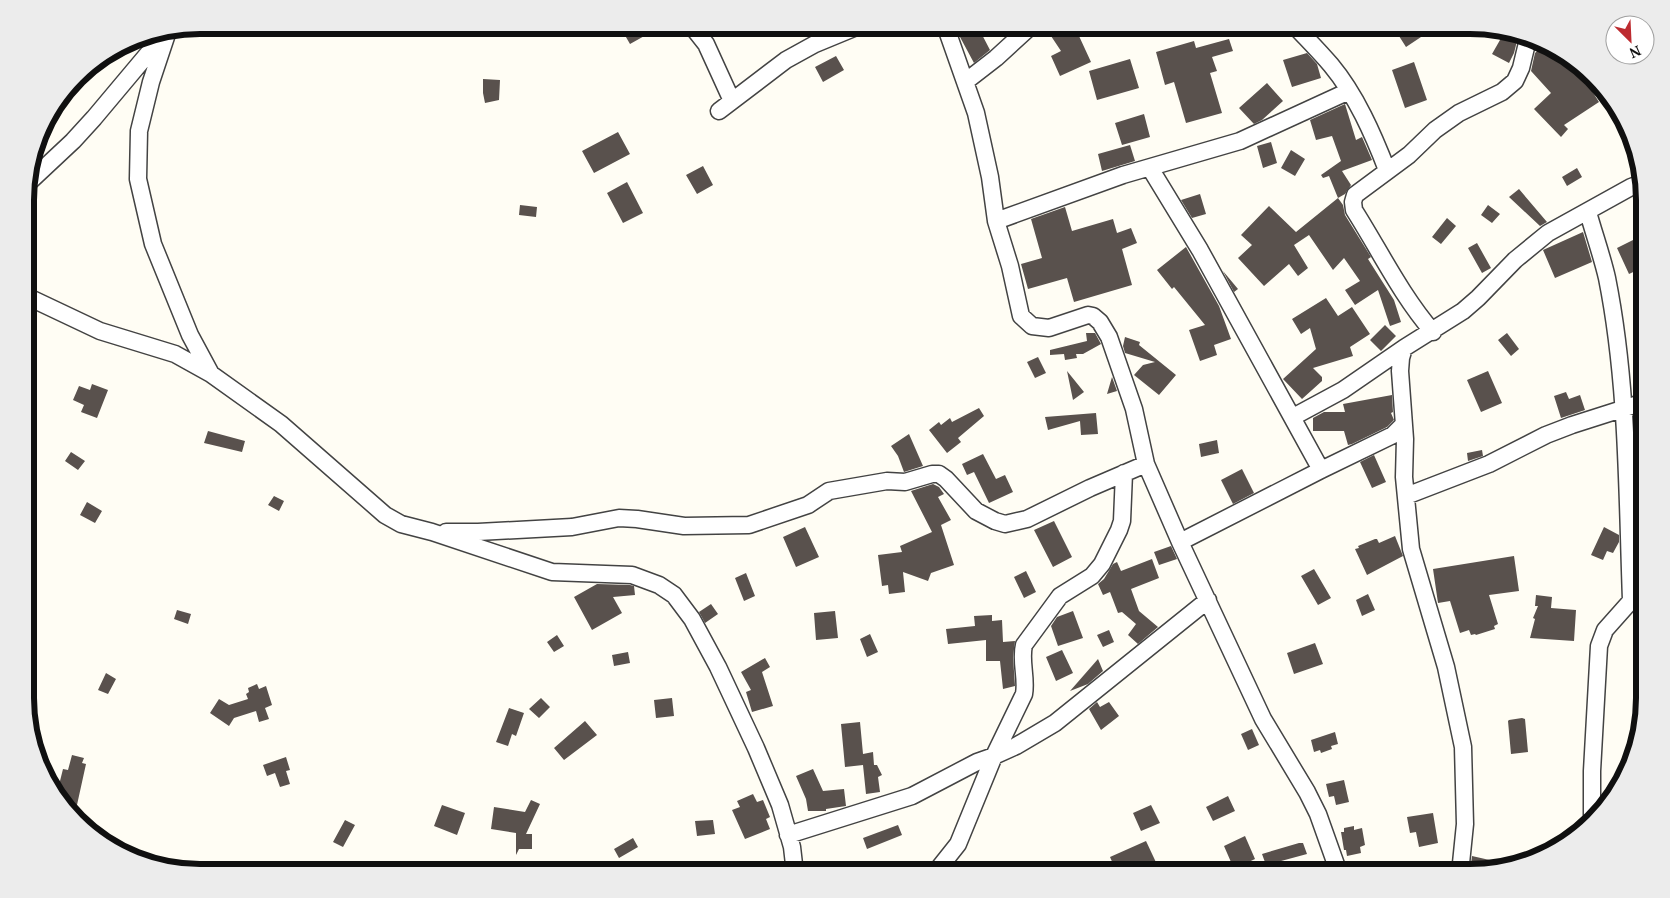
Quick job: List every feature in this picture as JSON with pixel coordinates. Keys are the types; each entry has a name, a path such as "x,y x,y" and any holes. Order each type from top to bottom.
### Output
{"street":[{"path":"698,34 706,44 732,101"},
{"path":"719,111 786,60 815,44 839,34"},
{"path":"949,34 976,113 990,177 996,221 1010,266 1021,316 1032,326 1048,328 1088,315 1093,316 1100,322 1109,337 1134,409 1146,464 1180,542 1263,719 1307,792 1318,814 1336,864"},
{"path":"965,82 996,58 1022,34"},
{"path":"1302,34 1331,65 1349,90 1388,170"},
{"path":"165,37 138,131 138,179 153,244 190,335 211,374"},
{"path":"35,176 73,141 161,38"},
{"path":"1433,332 1418,315 1390,272 1354,210 1353,202 1355,195 1409,155 1435,130 1458,113 1502,92 1515,81 1521,68 1527,44"},
{"path":"996,221 1114,178 1240,141 1349,90"},
{"path":"1150,168 1200,250 1321,470"},
{"path":"1293,417 1335,394 1463,311 1528,248 1548,233 1635,185"},
{"path":"1588,212 1606,276 1614,319 1623,408 1631,600"},
{"path":"34,300 100,331 175,354 211,374 281,424 385,515 401,524 432,532 552,572 632,575 654,582 674,595 692,619 728,686 780,805 792,847 794,864"},
{"path":"1404,348 1400,371 1406,496 1413,558 1446,667 1463,747 1465,824 1461,864"},
{"path":"1406,496 1489,464 1546,436 1636,404"},
{"path":"1180,542 1393,435 1404,425"},
{"path":"432,532 478,532 572,527 619,518 684,526 749,525 808,505 829,491 887,480 905,482 932,474 938,474 946,479 976,511 1005,524 1027,519 1146,464"},
{"path":"942,864 958,844 994,756 1024,694 1024,645 1060,596 1098,572 1119,530 1122,521 1124,473"},
{"path":"1592,811 1599,646 1605,630 1636,595"},
{"path":"788,835 912,796 977,762 994,756 1054,722 1208,600"}],"building":[{"path":"624,34 648,34 630,44"},
{"path":"965,34 982,34 990,50 974,63 960,37"},
{"path":"1050,34 1082,34 1079,36 1091,62 1060,76 1051,56 1061,51"},
{"path":"1398,34 1419,34 1421,37 1406,47"},
{"path":"1502,37 1517,41 1509,63 1492,54"},
{"path":"1229,39 1233,51 1212,57 1217,71 1210,73 1222,113 1186,123 1174,82 1165,85 1156,52 1194,41 1196,48"},
{"path":"1539,49 1544,51 1573,70 1588,85 1599,102 1564,125 1568,129 1561,137 1534,109 1551,93 1531,71 1535,53"},
{"path":"1307,53 1317,64 1321,78 1292,87 1283,60"},
{"path":"836,56 844,70 823,82 815,67"},
{"path":"1130,59 1139,88 1097,100 1089,71"},
{"path":"1414,62 1427,100 1405,108 1392,70"},
{"path":"483,79 500,80 499,100 485,103"},
{"path":"1267,83 1283,101 1262,120 1254,124 1239,108"},
{"path":"1345,104 1356,140 1362,137 1372,160 1342,171 1351,185 1345,194 1338,198 1329,176 1323,178 1321,175 1341,161 1332,136 1316,140 1310,120"},
{"path":"1144,114 1150,137 1122,145 1115,123"},
{"path":"618,132 630,154 594,173 582,151"},
{"path":"1271,142 1277,163 1263,168 1257,146"},
{"path":"1130,145 1135,161 1102,171 1098,154"},
{"path":"1291,150 1305,159 1295,176 1281,168"},
{"path":"703,166 713,185 697,194 686,175"},
{"path":"1577,168 1582,177 1567,186 1562,177"},
{"path":"627,182 643,213 623,223 607,193"},
{"path":"1519,189 1547,222 1540,226 1509,197"},
{"path":"1200,194 1206,214 1192,218 1181,200"},
{"path":"1338,198 1343,205 1345,215 1371,257 1368,259 1394,300 1401,322 1390,326 1378,290 1355,305 1345,290 1360,281 1344,258 1333,270 1309,235 1294,245 1308,268 1298,276 1289,264 1264,286 1238,258 1252,245 1241,235 1269,206 1296,232"},
{"path":"520,205 537,207 536,217 519,215"},
{"path":"1488,205 1500,214 1492,223 1481,215"},
{"path":"1065,207 1072,231 1113,219 1117,233 1131,228 1137,243 1122,249 1132,285 1074,302 1067,278 1028,289 1021,264 1042,258 1031,219"},
{"path":"1447,218 1456,226 1441,244 1432,237"},
{"path":"1583,232 1592,262 1555,278 1543,250"},
{"path":"1635,239 1636,271 1629,274 1617,248"},
{"path":"1477,243 1491,268 1482,273 1468,248"},
{"path":"1186,247 1219,306 1231,339 1214,345 1217,355 1200,361 1189,330 1205,325 1174,287 1172,289 1157,270"},
{"path":"1223,271 1238,289 1234,292"},
{"path":"1326,298 1338,316 1352,307 1370,334 1350,347 1353,356 1313,368 1322,377 1322,381 1302,399 1283,379 1316,349 1310,328 1301,334 1292,319"},
{"path":"1385,325 1396,336 1381,351 1370,340"},
{"path":"1086,333 1095,333 1101,344 1083,354 1076,354 1077,358 1065,360 1064,354 1050,355 1050,350 1087,341"},
{"path":"1507,333 1519,349 1511,356 1498,340"},
{"path":"1125,337 1140,342 1139,345 1176,375 1159,395 1134,375 1143,365 1155,362 1125,353 1123,346"},
{"path":"1038,357 1046,373 1035,378 1027,362"},
{"path":"1067,371 1084,392 1073,400"},
{"path":"1488,371 1502,403 1481,412 1467,380"},
{"path":"1112,377 1117,391 1107,394"},
{"path":"92,384 108,390 97,418 81,412 84,405 73,400 79,386 90,390"},
{"path":"1566,392 1569,399 1580,395 1585,410 1561,418 1554,396"},
{"path":"1392,395 1393,412 1391,413 1394,420 1387,427 1352,444 1348,445 1344,431 1313,431 1313,418 1324,412 1345,412 1343,404"},
{"path":"979,408 984,416 958,438 961,442 947,453 929,430 939,422 941,425 950,418 952,422"},
{"path":"1096,413 1098,434 1081,435 1080,421 1048,430 1045,417"},
{"path":"208,431 245,441 242,452 204,443"},
{"path":"909,434 923,466 904,472 898,456 891,446"},
{"path":"1217,440 1219,453 1201,457 1199,444"},
{"path":"1482,450 1483,456 1468,461 1467,453"},
{"path":"71,452 85,461 78,470 65,461"},
{"path":"983,454 996,479 1005,475 1013,492 989,503 974,472 967,475 962,464"},
{"path":"1374,455 1386,482 1372,488 1360,462"},
{"path":"1242,469 1254,493 1233,504 1221,480"},
{"path":"933,484 939,487 944,494 938,497 951,520 941,525 954,565 931,573 928,581 903,572 905,592 889,594 888,585 882,586 878,555 902,552 900,546 932,532 911,491"},
{"path":"274,496 284,501 279,511 268,505"},
{"path":"87,502 102,511 95,523 80,515"},
{"path":"1054,521 1072,557 1053,567 1034,530"},
{"path":"805,527 819,557 796,567 783,537"},
{"path":"1604,527 1619,535 1619,542 1613,553 1607,551 1603,560 1591,555"},
{"path":"1395,536 1403,556 1367,575 1355,549 1375,539 1379,543"},
{"path":"1171,546 1177,559 1159,565 1154,552"},
{"path":"1514,556 1519,591 1489,595 1498,624 1494,626 1495,629 1476,635 1471,635 1469,630 1460,633 1450,601 1438,603 1433,569"},
{"path":"1152,559 1159,578 1131,589 1139,611 1158,627 1138,644 1128,635 1136,624 1122,612 1118,613 1110,592 1103,595 1098,584 1104,579 1113,564 1117,562 1121,571"},
{"path":"1314,569 1331,598 1318,605 1301,576"},
{"path":"1026,571 1036,592 1024,598 1014,577"},
{"path":"746,573 755,596 744,601 735,578"},
{"path":"597,584 634,586 635,595 613,597 622,613 592,630 574,597"},
{"path":"1368,594 1375,610 1362,616 1356,600"},
{"path":"1536,595 1552,597 1551,608 1576,610 1574,641 1530,638 1535,619 1533,618 1538,606 1535,606"},
{"path":"711,604 718,614 705,623 699,612"},
{"path":"177,610 191,614 188,624 174,619"},
{"path":"835,611 838,638 816,640 814,613"},
{"path":"1073,611 1083,638 1058,646 1051,626 1057,617"},
{"path":"992,615 992,621 1002,620 1003,642 1015,641 1013,657 1015,686 1003,689 1000,661 986,661 986,640 948,644 946,629 975,626 974,616"},
{"path":"1109,630 1114,642 1103,647 1097,635"},
{"path":"870,634 878,652 867,657 860,639"},
{"path":"557,635 564,646 554,652 547,642"},
{"path":"1315,643 1323,664 1294,674 1287,653"},
{"path":"1062,650 1073,673 1056,681 1046,657"},
{"path":"628,652 630,663 614,666 612,655"},
{"path":"765,658 770,667 762,672 773,706 752,712 746,692 751,690 741,672"},
{"path":"1098,659 1103,671 1088,684 1070,691"},
{"path":"106,673 116,679 108,694 98,690"},
{"path":"257,684 259,689 266,686 272,705 265,708 269,719 259,722 256,711 234,718 229,726 210,713 219,699 229,705 248,699 246,694 249,692 248,688"},
{"path":"541,698 550,707 539,718 529,709"},
{"path":"672,698 674,716 656,718 654,700"},
{"path":"1097,702 1100,707 1109,702 1119,716 1101,730 1089,709"},
{"path":"509,708 524,713 516,736 512,734 508,746 496,742"},
{"path":"1525,719 1528,752 1511,754 1508,721"},
{"path":"585,721 597,735 564,760 554,748"},
{"path":"860,722 863,754 873,752 874,765 877,765 882,775 878,777 880,792 866,794 863,765 845,767 841,724"},
{"path":"1252,729 1259,745 1248,750 1241,734"},
{"path":"1335,732 1338,744 1331,746 1332,749 1321,753 1320,750 1314,752 1311,740"},
{"path":"72,755 84,758 82,763 86,764 76,809 59,785 63,769 68,770"},
{"path":"286,757 290,770 286,771 290,784 280,787 275,773 267,776 263,765"},
{"path":"813,769 823,791 844,789 846,806 826,809 826,811 808,811 806,799 796,776"},
{"path":"1344,780 1349,802 1336,805 1334,796 1329,797 1326,784"},
{"path":"753,794 757,802 763,800 770,817 766,819 770,829 745,839 732,810 740,807 737,801"},
{"path":"1228,796 1235,811 1213,821 1206,807"},
{"path":"531,800 540,804 526,834 532,834 532,849 519,849 516,855 516,833 491,829 494,807 525,812"},
{"path":"442,805 465,813 457,835 434,826"},
{"path":"1151,805 1160,823 1141,831 1133,813"},
{"path":"1433,813 1438,843 1419,847 1416,832 1410,833 1407,817"},
{"path":"345,820 355,825 343,847 333,842"},
{"path":"713,820 715,834 697,836 695,821"},
{"path":"898,825 902,835 867,849 863,838"},
{"path":"1354,826 1354,830 1362,828 1365,845 1360,847 1361,853 1347,856 1341,832 1344,832 1344,828"},
{"path":"1245,836 1255,859 1244,864 1232,864 1224,846"},
{"path":"633,838 638,847 619,858 614,849"},
{"path":"1146,841 1157,864 1113,864 1110,857"},
{"path":"1303,843 1307,854 1266,864 1262,854"},
{"path":"1472,856 1497,862 1481,864 1471,864"}]}
